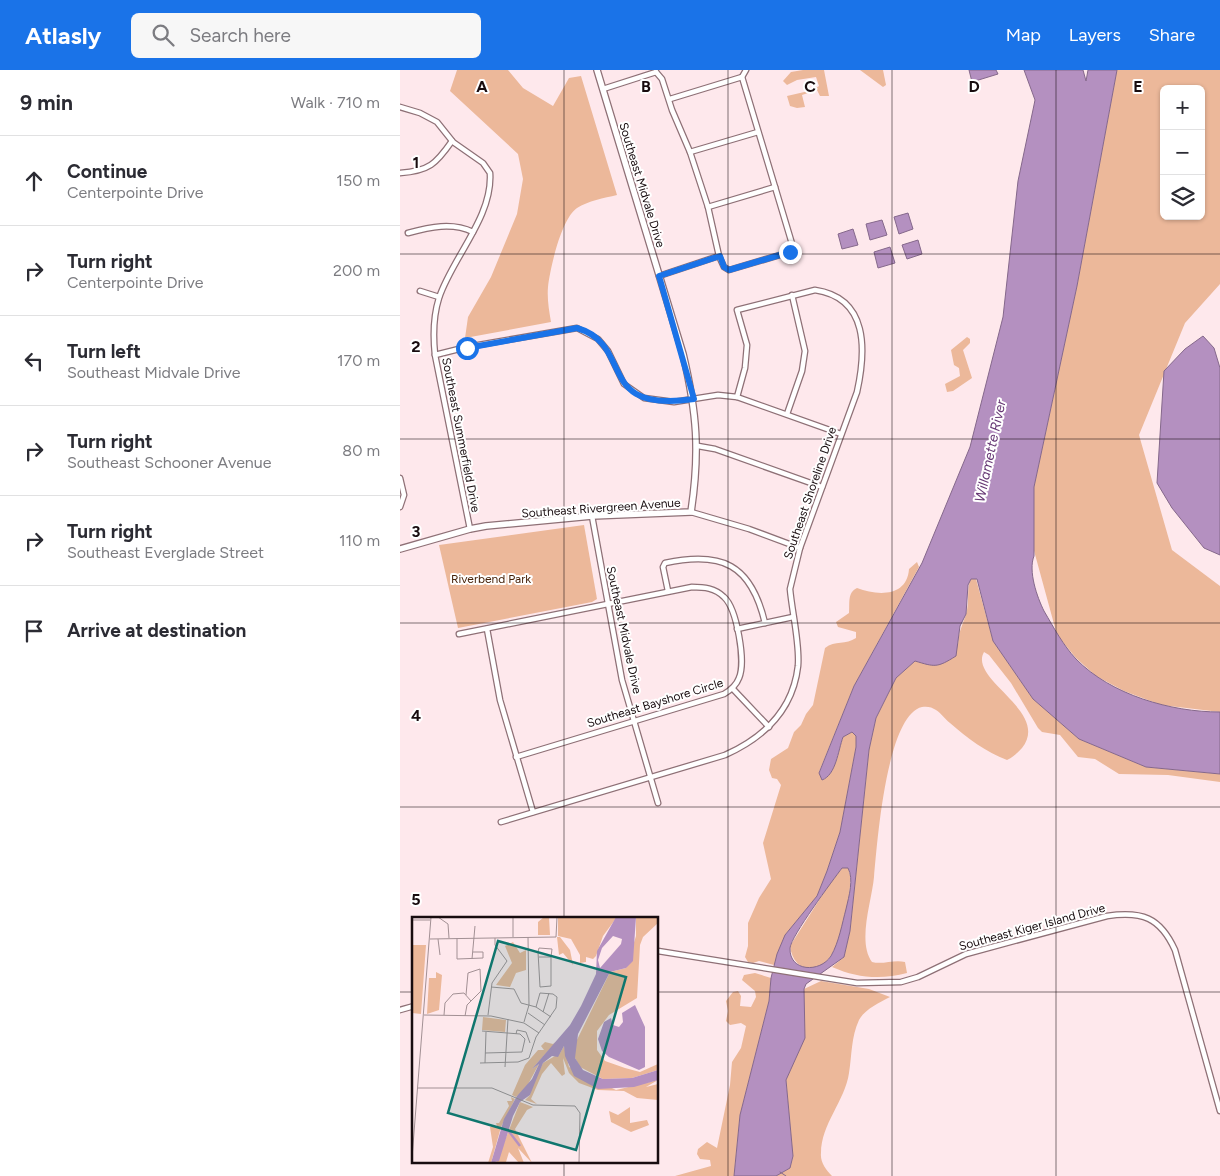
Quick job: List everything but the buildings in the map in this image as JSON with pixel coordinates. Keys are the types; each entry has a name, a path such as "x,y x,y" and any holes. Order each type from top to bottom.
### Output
{"street":[{"name":"Southeast Midvale Drive","path":"597,70 694,399 698,446 691,512"},
{"path":"670,99 742,77 746,70"},
{"path":"603,89 656,71 661,76 672,110 690,152 708,208 720,256 726,270 792,250 742,77"},
{"name":"Southeast Summerfield Drive","path":"400,106 420,113 437,122 452,141 483,163 490,174 485,203 473,232 439,297 434,317 435,355 470,529"},
{"path":"690,152 758,132"},
{"path":"400,173 416,172 433,165 452,141"},
{"path":"708,208 775,187"},
{"path":"408,233 449,225 460,226 473,232"},
{"path":"659,276 720,256"},
{"name":"Southeast Shoreline Drive","path":"501,822 725,756 745,746 769,727 781,712 790,696 798,667 790,589 800,548 857,392 861,372 863,352 859,325 848,305 828,292 816,290 737,310 747,345 737,397"},
{"path":"420,291 439,297"},
{"path":"787,414 802,371 805,351 792,295"},
{"path":"435,355 577,328 591,334 603,344 619,378 636,394 661,402 718,395 737,397 842,434"},
{"path":"698,446 715,449 822,487"},
{"path":"400,478 404,495 400,507"},
{"name":"Southeast Rivergreen Avenue","path":"400,549 470,529 592,516 691,512 749,529 800,548"},
{"name":"Southeast Midvale Drive","path":"592,516 616,653 658,803"},
{"path":"668,592 663,567 665,563 688,558 706,558 724,562 737,570 752,587 765,623"},
{"name":"Southeast Bayshore Circle","path":"459,634 692,587 715,590 725,597 730,605 737,630 742,663 739,678 732,689 724,694 516,757"},
{"path":"737,630 793,617"},
{"path":"487,629 500,700 533,812"},
{"path":"732,689 769,727"},
{"name":"Southeast Kiger Island Drive","path":"659,951 857,983 901,982 918,977 966,954 1107,916 1132,914 1146,917 1165,931 1175,950 1220,1111"}],"green space":[{"path":"457,70 508,70 523,88 553,106 569,78 581,76 617,195 596,200 577,208 566,222 557,245 549,279 548,296 551,322 465,338 468,317 491,277 517,214 523,179 518,154 450,91"},
{"path":"824,70 829,96 820,96 817,90 802,95 805,107 797,108 790,106 787,96 813,90 819,86 816,77 797,80 787,85 783,81 791,72"},
{"path":"860,70 883,70 886,85 883,87"},
{"path":"1117,70 1220,70 1220,284 1185,323 1139,435 1172,550 1220,586 1220,712 1161,705 1124,691 1096,676 1076,658 1057,635 1033,547 1034,487 1077,286"},
{"path":"967,337 970,339 970,343 963,350 972,378 953,391 947,392 945,384 960,376 959,368 954,365 951,350"},
{"name":"Riverbend Park","path":"584,525 597,599 592,602 458,628 439,545"},
{"path":"917,562 919,567 854,686 819,772 822,780 827,777 836,762 843,737 852,732 856,736 856,747 840,832 817,896 785,935 774,965 759,961 748,962 745,957 748,946 748,923 759,898 771,879 763,843 781,785 777,779 772,778 769,770 771,759 788,748 794,732 801,725 813,705 825,648 856,638 856,632 838,627 836,622 849,613 850,599 854,590 857,588 882,593 897,589 903,585 909,569"},
{"path":"971,578 976,579 993,641 1033,699 1079,739 1146,767 1220,774 1220,782 1168,775 1119,774 1095,759 1078,757 1060,735 1042,732 1038,728 1011,683 989,655 984,652 982,663 987,674 1019,709 1026,721 1028,734 1022,748 1007,760 977,744 956,729 933,708 922,707 910,715 900,733 892,756 886,783 866,932 868,954 872,962 905,962 907,973 888,977 869,977 841,971 832,967 844,957 850,931 869,750 876,718 896,678 915,661 920,662 958,644 967,610"},
{"path":"842,868 848,868 850,886 849,899 839,939 830,957 824,963 812,969 800,966 792,954 790,946 828,886"},
{"path":"755,973 771,978 769,1001 740,1115 734,1176 675,1176 711,1166 710,1160 700,1159 697,1154 698,1149 707,1142 717,1148 730,1085 732,1062 741,1048 746,1026 741,1023 730,1025 726,1021 728,1011 726,1001 733,992 738,991 741,996 740,1006 751,1007 756,997 755,991 742,980 744,975"},
{"path":"821,981 869,989 890,997 865,1013 856,1026 847,1083 822,1142 821,1160 832,1176 776,1176 790,1168 793,1157 786,1080 804,1038 804,989"}],"water":[{"path":"969,70 996,70 998,74 972,82"},
{"name":"Willamette River","path":"1024,70 1083,70 1086,81 1088,70 1117,70 1077,286 1034,487 1034,556 1032,569 1036,591 1044,611 1067,648 1090,672 1124,692 1162,705 1182,709 1220,712 1220,774 1146,767 1079,739 1033,699 993,641 977,579 971,579 968,585 966,614 960,626 956,656 936,665 915,661 896,678 876,718 869,750 850,931 844,957 806,984 804,989 805,1038 786,1080 793,1156 790,1168 776,1176 734,1176 740,1115 769,1001 771,978 777,954 785,935 817,896 827,871 840,832 856,747 856,736 852,732 843,737 836,762 827,777 822,780 819,773 854,686 922,563 970,447 1003,317 1018,181 1035,100","holes":["842,868 848,868 851,877 850,893 834,951 826,962 820,965 813,967 800,966 794,962 791,956 790,948 792,942 813,908"]},
{"path":"908,213 913,229 899,234 894,217"},
{"path":"882,220 887,235 870,240 866,224"},
{"path":"853,229 858,245 842,249 838,234"},
{"path":"918,240 922,254 907,259 902,245"},
{"path":"890,247 895,263 878,268 874,252"},
{"path":"1203,336 1214,348 1220,368 1220,555 1204,548 1172,508 1157,483 1164,371 1185,349"}],"waterway":[{"path":"780,1172 786,1176"}],"route":[{"path":"467,348 557,330 577,328 591,334 603,344 608,351 619,378 629,390 644,398 661,402 694,399 683,354 659,276 720,256 724,267 726,270 729,270 790,252"}]}
